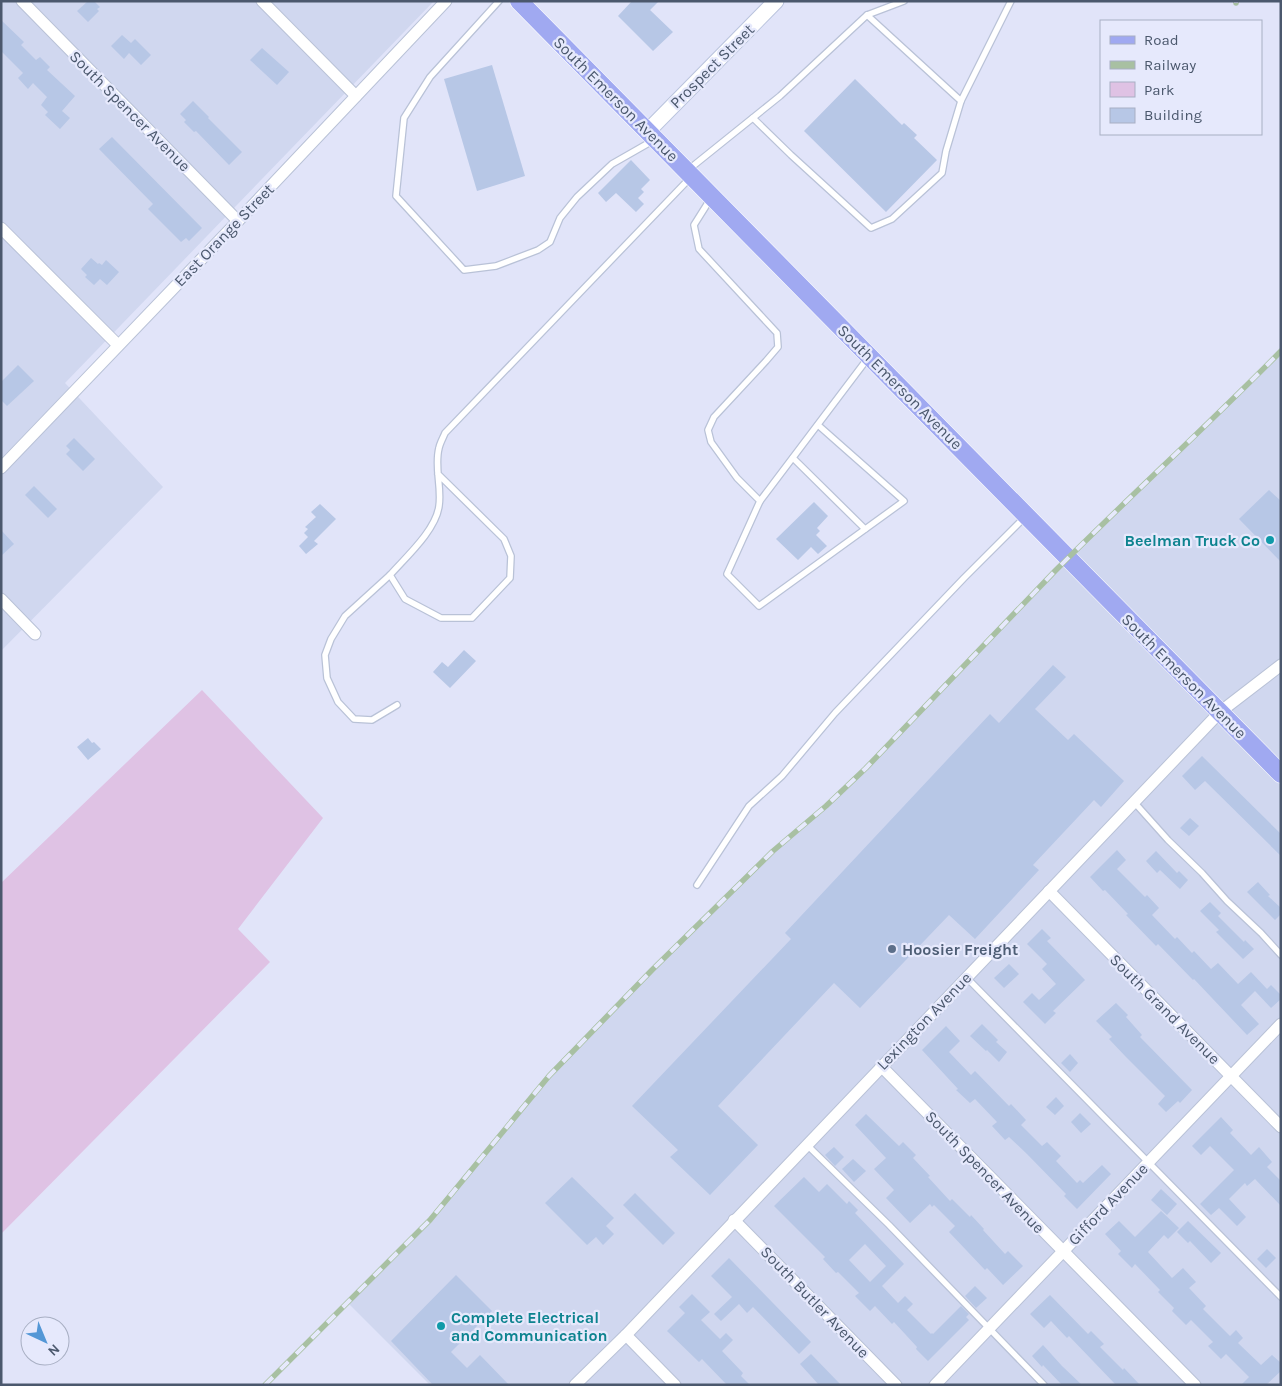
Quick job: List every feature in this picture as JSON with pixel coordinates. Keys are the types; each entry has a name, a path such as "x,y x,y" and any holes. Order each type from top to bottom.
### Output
{"main road":[{"name":"South Emerson Avenue","path":"520,1 1281,774"},
{"name":"Prospect Street","path":"652,135 776,1"}],"street":[{"name":"South Spencer Avenue","path":"22,1 238,221"},
{"path":"262,1 356,96"},
{"name":"East Orange Street","path":"1,468 446,1"},
{"path":"1,228 118,345"},
{"path":"1,600 35,634"},
{"name":"Lexington Avenue","path":"575,1385 626,1335 806,1144 1220,712 1281,664"},
{"name":"South Grand Avenue","path":"1049,891 1281,1127"},
{"name":"Gifford Avenue","path":"935,1385 1281,1024"},
{"name":"South Spencer Avenue","path":"881,1066 1195,1385"},
{"name":"South Butler Avenue","path":"734,1220 896,1385"},
{"path":"626,1335 675,1385"}],"lane":[{"path":"499,1 430,77 404,118 396,196 464,270 496,266 538,250 550,242 560,218 576,197 612,164 652,135"},
{"path":"397,705 372,720 354,719 338,702 327,678 325,655 331,639 345,616 390,575 436,520 439,506 437,464 439,446 445,433 689,174 780,96 867,15 904,1"},
{"path":"754,118 791,155 871,228 892,219 942,173 946,151 961,101 1011,1"},
{"path":"867,15 961,101"},
{"path":"712,197 694,225 699,249 777,333 778,347 714,417 708,430 711,442 737,478 760,501"},
{"path":"818,425 904,502 759,606 727,574 760,501 793,458 818,425 870,357"},
{"path":"793,458 865,529"},
{"path":"390,575 406,599 441,618 472,618 510,578 511,556 504,539 438,474"},
{"path":"697,885 749,806 782,776 835,713 1026,516"},
{"path":"1134,802 1227,902 1261,933 1281,955"},
{"path":"966,977 1281,1297"},
{"path":"806,1144 889,1225 1044,1385"}],"shaded area":[{"path":"1,1 434,1 65,383 163,487 1,651"},
{"path":"1281,351 1281,1385 430,1385 347,1302 440,1209 549,1076 652,970 773,851 826,806 866,768 1055,571 1221,412"}],"green space":[{"path":"202,690 323,818 238,929 270,962 1,1234 1,883"}],"building":[{"path":"88,1 94,1 100,7 97,9 99,11 88,22 77,11"},
{"path":"632,1 659,1 650,10 673,32 653,51 618,16"},
{"path":"1,20 24,42 21,45 36,60 40,57 50,67 47,70 75,96 62,111 70,118 60,129 45,115 48,112 41,105 47,97 33,83 28,89 18,78 23,73 1,51"},
{"path":"122,35 131,43 135,39 151,55 141,65 129,53 124,59 111,46"},
{"path":"262,48 289,72 277,85 250,60"},
{"path":"492,65 525,176 477,191 444,79"},
{"path":"855,79 902,125 904,123 917,135 914,138 937,160 886,212 804,131"},
{"path":"193,101 242,152 229,165 196,131 194,132 184,122 186,120 180,114"},
{"path":"112,137 202,228 189,241 186,238 181,242 148,209 153,204 99,149"},
{"path":"631,160 650,180 641,189 644,192 638,198 644,204 636,212 616,193 606,202 598,193"},
{"path":"91,258 102,265 106,260 119,272 107,285 100,279 94,285 85,277 87,275 81,269"},
{"path":"18,365 34,381 7,406 1,400 1,382"},
{"path":"74,438 95,459 83,471 66,454 70,450 66,446"},
{"path":"34,486 57,509 48,518 25,495"},
{"name":"Beelman Truck Co","path":"1269,490 1281,501 1281,562 1239,519"},
{"path":"814,502 828,516 817,528 820,531 816,535 827,546 818,554 811,547 798,560 776,539"},
{"path":"320,504 336,519 314,541 318,544 306,554 299,546 308,537 304,533 308,529 305,527 316,517 311,512"},
{"path":"1,530 14,544 1,556"},
{"path":"464,650 476,661 450,688 433,672 442,662 448,667"},
{"path":"1053,665 1066,677 1035,709 1068,740 1074,734 1124,781 1101,807 1094,800 1033,865 1039,870 975,939 949,915 860,1008 834,983 718,1106 758,1145 710,1195 670,1157 678,1150 632,1106 791,939 785,933 990,714 999,723"},
{"path":"88,738 101,749 88,760 77,747"},
{"path":"1202,756 1281,834 1281,856 1205,781 1195,790 1182,776"},
{"path":"1190,818 1199,826 1189,836 1180,828"},
{"path":"1117,850 1126,860 1117,869 1159,908 1152,915 1175,939 1177,937 1192,953 1194,951 1211,969 1218,963 1238,984 1251,972 1267,989 1271,985 1281,995 1281,999 1271,1008 1255,991 1241,1005 1259,1024 1247,1035 1194,979 1158,944 1156,946 1126,915 1128,914 1090,877"},
{"path":"1156,851 1177,873 1179,871 1188,880 1180,889 1160,870 1157,873 1146,861"},
{"path":"1258,882 1270,895 1268,896 1281,908 1281,914 1275,920 1247,892"},
{"path":"1210,902 1221,913 1218,916 1244,942 1245,940 1254,949 1243,959 1216,932 1219,930 1200,911"},
{"path":"1042,929 1051,938 1047,941 1085,980 1053,1011 1056,1013 1045,1024 1023,1002 1032,993 1039,1000 1056,984 1042,969 1047,964 1027,944"},
{"path":"1009,964 1019,974 1004,988 994,978"},
{"path":"1116,1003 1128,1015 1126,1017 1142,1035 1140,1037 1192,1090 1180,1103 1178,1101 1166,1112 1158,1104 1165,1096 1109,1039 1112,1037 1096,1021"},
{"path":"982,1024 998,1040 996,1042 1007,1052 999,1062 970,1036"},
{"path":"946,1026 960,1041 949,1052 971,1075 975,1071 1009,1106 1011,1104 1026,1120 1021,1125 1042,1146 1047,1142 1061,1156 1056,1161 1077,1183 1080,1180 1083,1183 1102,1165 1111,1174 1077,1209 1064,1196 1066,1194 1027,1154 1009,1137 1005,1140 992,1126 997,1122 975,1099 970,1103 956,1090 958,1089 922,1050"},
{"path":"1070,1054 1078,1063 1070,1072 1061,1063"},
{"path":"1056,1097 1064,1106 1055,1115 1046,1107"},
{"path":"1080,1113 1091,1124 1081,1133 1071,1122"},
{"path":"866,1114 899,1146 903,1142 916,1155 913,1158 930,1176 928,1177 950,1201 952,1199 970,1217 971,1215 1005,1254 1008,1251 1023,1266 1003,1285 987,1268 985,1270 949,1232 955,1226 934,1205 932,1207 930,1204 910,1223 886,1198 894,1190 874,1169 886,1158 855,1125"},
{"path":"1221,1117 1233,1130 1230,1133 1251,1155 1259,1147 1272,1162 1267,1167 1281,1181 1281,1206 1255,1179 1247,1186 1245,1183 1229,1199 1246,1217 1237,1226 1219,1208 1211,1215 1200,1204 1234,1170 1210,1146 1201,1155 1192,1146"},
{"path":"834,1147 844,1157 835,1166 825,1155"},
{"path":"853,1159 866,1171 854,1182 842,1169"},
{"path":"572,1177 614,1218 606,1226 614,1234 603,1245 596,1237 587,1245 545,1203"},
{"path":"804,1177 819,1192 827,1184 847,1204 849,1201 858,1210 855,1213 904,1264 882,1286 898,1303 905,1296 913,1304 907,1310 931,1334 961,1306 969,1314 966,1317 969,1320 928,1361 894,1322 892,1324 875,1306 870,1311 855,1296 859,1293 838,1272 836,1273 823,1259 825,1257 774,1206","holes":["865,1244 886,1266 870,1282 849,1260"]},
{"path":"1161,1189 1177,1204 1167,1215 1151,1200"},
{"path":"635,1193 675,1233 663,1245 623,1205"},
{"path":"1161,1211 1179,1228 1168,1239 1164,1235 1148,1252 1172,1278 1183,1268 1196,1282 1189,1288 1206,1306 1203,1309 1230,1336 1236,1330 1243,1338 1238,1343 1261,1365 1272,1355 1281,1363 1281,1371 1266,1385 1241,1385 1249,1377 1226,1354 1221,1359 1208,1346 1213,1342 1191,1320 1186,1325 1172,1311 1174,1308 1158,1292 1160,1290 1135,1264 1132,1268 1118,1254 1121,1251 1105,1234 1119,1221 1135,1237"},
{"path":"1188,1221 1221,1253 1211,1263 1190,1241 1188,1243 1177,1232"},
{"path":"1267,1249 1276,1258 1266,1268 1257,1259"},
{"path":"729,1258 811,1342 799,1354 753,1307 747,1313 739,1304 721,1321 714,1314 732,1297 711,1276"},
{"name":"Complete Electrical and Communication","path":"456,1275 492,1311 451,1352 467,1368 480,1355 509,1385 433,1385 391,1341"},
{"path":"975,1286 987,1298 976,1308 965,1296"},
{"path":"692,1294 710,1312 701,1320 720,1339 726,1333 733,1340 722,1351 743,1373 741,1376 750,1385 727,1385 702,1359 699,1362 667,1331 685,1313 679,1307"},
{"path":"1050,1295 1088,1334 1091,1331 1104,1344 1100,1347 1140,1385 1116,1385 1069,1336 1067,1338 1051,1321 1044,1328 1030,1314"},
{"path":"1043,1345 1082,1385 1062,1385 1043,1365 1042,1367 1032,1356"},
{"path":"811,1354 841,1385 819,1385 800,1364"}],"railway":[{"path":"265,1385 430,1220 549,1076 652,970 773,851 826,806 866,768 1055,571 1281,351"}],"place":[{"name":"Beelman Truck Co","path":"1270,540"},
{"name":"Hoosier Freight","path":"892,949"},
{"name":"Complete Electrical and Communication","path":"441,1326"}]}
